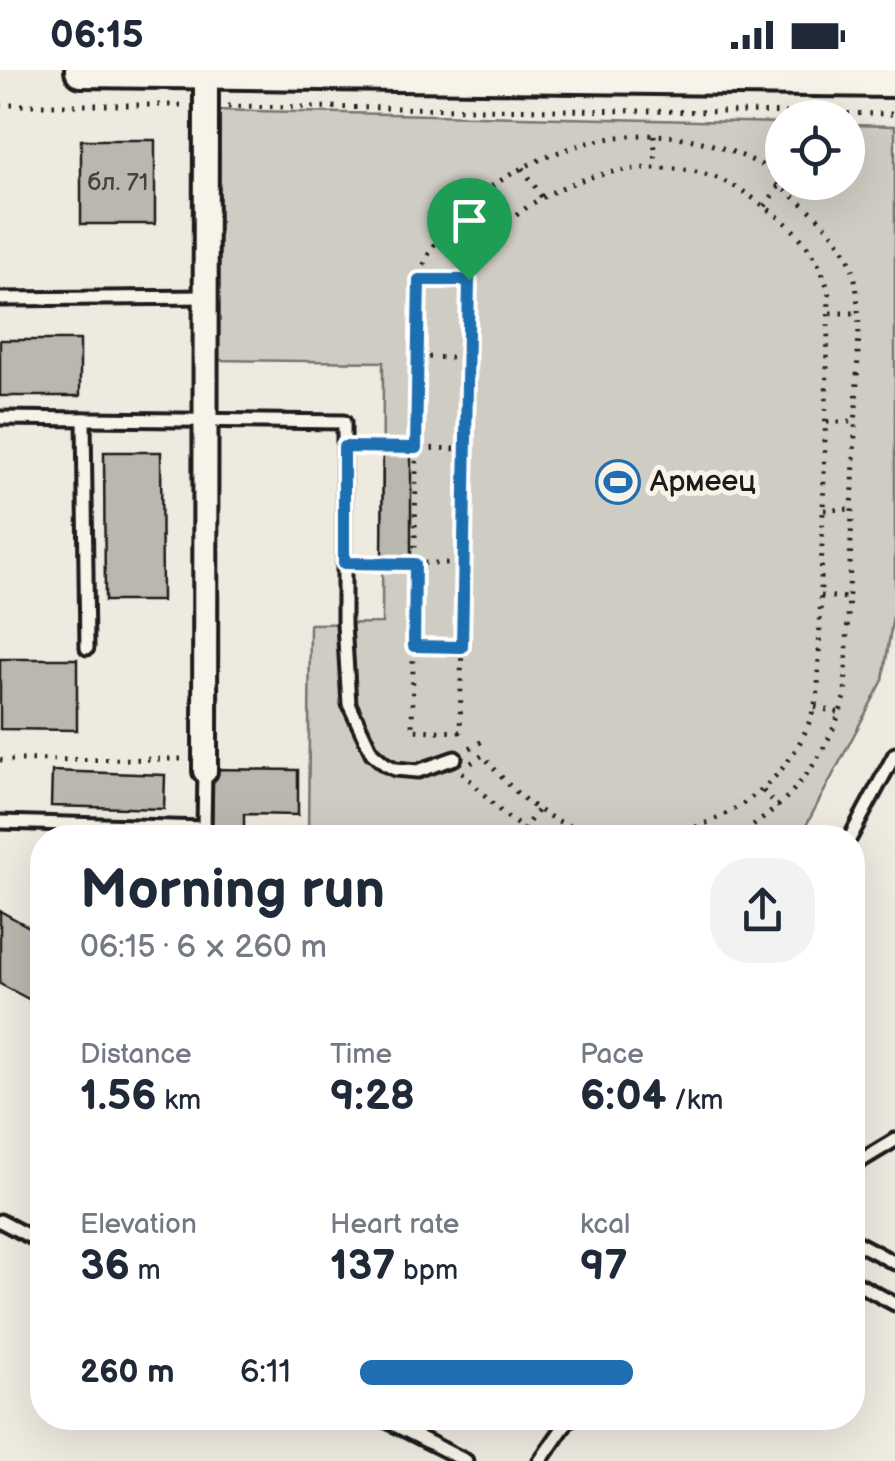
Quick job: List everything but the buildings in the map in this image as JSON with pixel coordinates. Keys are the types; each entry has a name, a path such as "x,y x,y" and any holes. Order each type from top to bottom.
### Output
{"main road":[{"path":"82,70 207,88 895,80"}],"street":[{"path":"205,765 207,88"}],"lane":[{"path":"0,298 207,296"},
{"path":"0,418 344,422 349,704 372,753 395,769 418,771 457,764"},
{"path":"84,419 87,648"},
{"path":"857,825 895,754"},
{"path":"202,825 205,765"},
{"path":"0,822 55,825"},
{"path":"865,1158 895,1140"},
{"path":"0,1221 30,1237"},
{"path":"865,1247 895,1262"},
{"path":"865,1288 895,1304"},
{"path":"405,1430 466,1461"},
{"path":"540,1461 562,1430"}],"path":[{"path":"0,104 207,88 895,114"},
{"path":"654,135 656,166"},
{"path":"703,825 763,791 793,751 815,707 830,313 826,280 810,249 765,206 744,192 703,173 656,166 603,174 542,199 491,239 477,257 469,280 460,732 412,730 419,280 430,247 467,204 523,168 562,151 607,139 654,135 698,140 765,168"},
{"path":"523,168 542,199"},
{"path":"765,206 770,200"},
{"path":"753,825 780,807 810,771 840,713 847,684 856,422 855,278 840,244 799,200"},
{"path":"419,280 469,280"},
{"path":"830,313 858,313"},
{"path":"418,357 467,358"},
{"path":"827,422 856,422"},
{"path":"344,447 465,450"},
{"path":"824,510 852,509"},
{"path":"344,563 463,564"},
{"path":"821,596 850,598"},
{"path":"414,646 462,647"},
{"path":"815,707 840,713"},
{"path":"483,755 537,811 562,825"},
{"path":"0,760 205,765"},
{"path":"457,764 481,794 516,825"},
{"path":"763,791 780,807"},
{"path":"526,825 537,811"}],"shaded area":[{"name":"Армеец","path":"214,110 765,123 765,200 865,200 865,125 895,126 895,603 883,680 806,825 308,825 310,624 382,623 383,362 214,360"}],"place":[{"name":"Армеец","path":"618,482"}],"route":[{"path":"419,280 469,280 462,647 414,646 415,564 344,563 344,447 416,448 419,280"}]}
